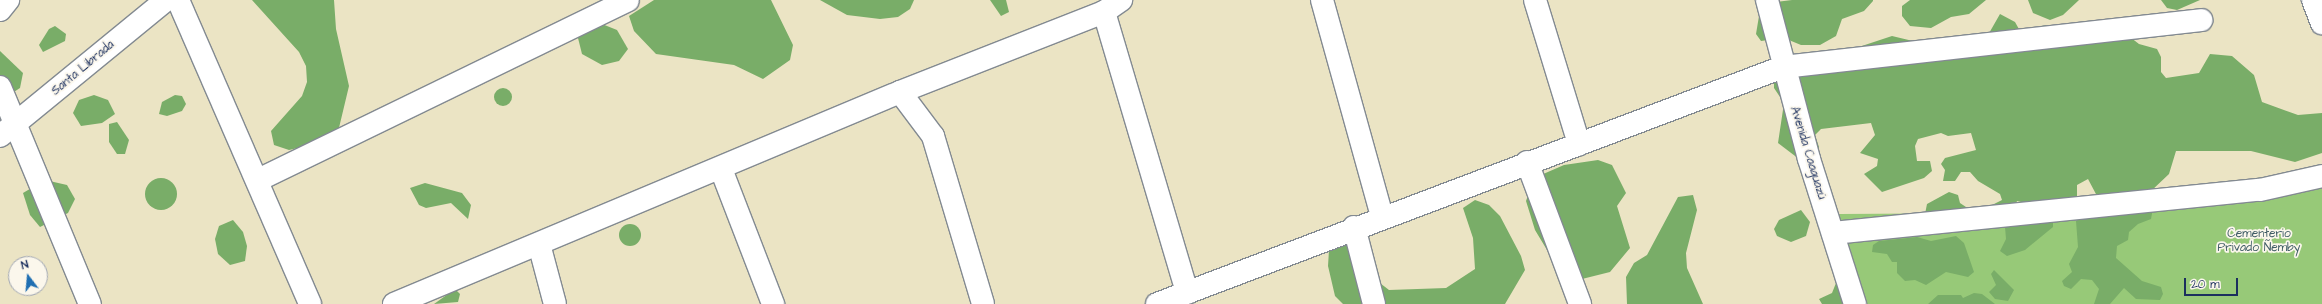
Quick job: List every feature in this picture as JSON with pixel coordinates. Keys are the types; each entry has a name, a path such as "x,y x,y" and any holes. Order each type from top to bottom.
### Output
{"street":[{"path":"0,10 8,0"},
{"name":"Santa Librada","path":"0,136 166,0"},
{"path":"178,0 258,180 310,304"},
{"path":"258,180 628,0"},
{"path":"1322,0 1382,216"},
{"path":"1535,0 1579,144"},
{"name":"Avenida Caaguazú","path":"1767,0 1784,67 1855,304"},
{"path":"2313,0 2322,23"},
{"path":"394,304 722,169 900,92 1113,6 1187,293"},
{"path":"1157,304 1382,216 1784,67 2201,20"},
{"path":"0,87 17,123 90,304"},
{"path":"900,92 933,136 983,304"},
{"path":"1527,162 1580,304"},
{"path":"722,169 773,304"},
{"path":"1833,233 2260,190 2322,176"},
{"path":"1354,227 1374,304"},
{"path":"538,244 555,304"}],"green space":[{"path":"252,0 334,0 336,29 349,86 338,132 324,142 289,150 274,145 271,131 302,96 307,82 306,66 299,52"},
{"path":"654,0 771,0 793,45 790,60 763,79 734,65 656,54 634,31 629,16"},
{"path":"820,0 914,0 910,9 898,17 880,19 847,15"},
{"path":"990,0 1006,0 1009,12 1001,16"},
{"path":"1792,0 1873,1 1864,11 1842,19 1836,36 1820,45 1801,45 1784,38 1761,41 1756,34 1761,4"},
{"path":"1910,0 1986,0 1969,14 1951,17 1931,28 1910,26 1902,16 1902,6"},
{"path":"2028,0 2079,0 2063,15 2050,20 2033,13"},
{"path":"2161,0 2200,0 2177,10 2167,8"},
{"path":"2000,14 2015,22 2020,31 2046,25 2059,36 2126,34 2139,44 2157,49 2161,57 2161,72 2166,78 2199,73 2210,54 2232,56 2254,75 2262,102 2298,115 2322,113 2322,153 2295,162 2251,151 2176,151 2169,174 2150,192 2097,196 2088,179 2077,185 2077,196 2069,201 2048,199 2029,204 2017,201 2015,206 2053,220 2053,227 2025,250 2007,256 2000,251 2006,239 2005,227 1974,228 1992,205 2002,200 2000,194 1978,181 1970,172 1961,172 1955,181 1943,181 1945,170 1941,164 1945,158 1976,150 1971,133 1948,136 1941,133 1918,139 1915,146 1917,161 1930,161 1932,171 1924,178 1882,192 1864,174 1877,166 1878,159 1860,153 1875,135 1871,123 1821,129 1815,135 1819,147 1817,153 1799,159 1778,143 1784,103 1774,88 1774,75 1892,36 1917,42 1988,35"},
{"path":"602,24 617,30 628,49 619,61 602,65 582,54 578,38 587,26"},
{"path":"55,26 66,34 65,41 43,52 39,45 49,29"},
{"path":"0,51 23,73 20,88 0,101"},
{"path":"503,88 507,89 511,93 511,101 507,105 503,106 499,105 495,101 494,97 495,93 499,89"},
{"path":"94,95 108,100 115,114 102,123 81,126 73,113 79,100"},
{"path":"175,95 182,96 186,104 182,111 167,116 159,114 162,102"},
{"path":"117,122 129,140 125,154 117,154 109,142 109,124"},
{"path":"1598,160 1612,165 1626,193 1617,206 1630,248 1610,272 1578,280 1553,260 1535,230 1526,201 1534,178 1564,165"},
{"name":"Cementerio Privado Ñemby","path":"2322,169 2322,304 1861,304 1839,214 2000,213"},
{"path":"158,178 164,178 173,182 177,194 173,206 164,210 158,210 149,206 145,197 145,191 149,182"},
{"path":"45,180 67,185 75,199 68,213 40,227 30,215 23,193"},
{"path":"425,183 462,193 471,205 468,219 451,203 426,208 419,205 410,188"},
{"path":"1949,192 1958,195 1960,203 1969,209 1924,219 1927,204"},
{"path":"1693,195 1697,210 1686,253 1687,268 1703,304 1627,304 1626,277 1634,263 1647,255 1678,197"},
{"path":"1475,200 1489,205 1500,216 1521,256 1525,270 1505,304 1343,304 1335,296 1328,266 1329,250 1346,235 1376,280 1389,290 1446,288 1475,269 1473,238 1463,208"},
{"path":"2153,208 2151,219 2138,224 2129,232 2128,240 2117,246 2116,258 2142,281 2161,287 2163,294 2160,300 2136,299 2124,288 2110,304 2094,304 2099,289 2092,280 2081,279 2071,289 2064,286 2062,281 2072,272 2069,264 2078,247 2076,221 2083,216 2121,215"},
{"path":"1801,210 1810,222 1806,236 1791,242 1777,236 1774,229 1779,220"},
{"path":"233,220 243,232 247,246 245,261 230,265 218,254 215,239 219,226"},
{"path":"630,224 638,227 641,235 638,243 630,246 622,243 619,235 622,227"},
{"path":"1956,236 1964,243 1974,272 1968,277 1946,272 1926,285 1915,280 1905,281 1897,273 1897,262 1892,262 1887,254 1872,252 1873,245 1879,241 1917,237 1931,241"},
{"path":"1994,270 2014,290 2008,301 1995,299 1989,292 1996,285 1991,274"},
{"path":"1838,278 1859,304 1822,304 1819,299 1832,293"},
{"path":"455,289 460,294 458,302 434,304"},
{"path":"1974,293 1982,294 1995,304 1928,304 1938,295 1961,295 1963,298"}]}
